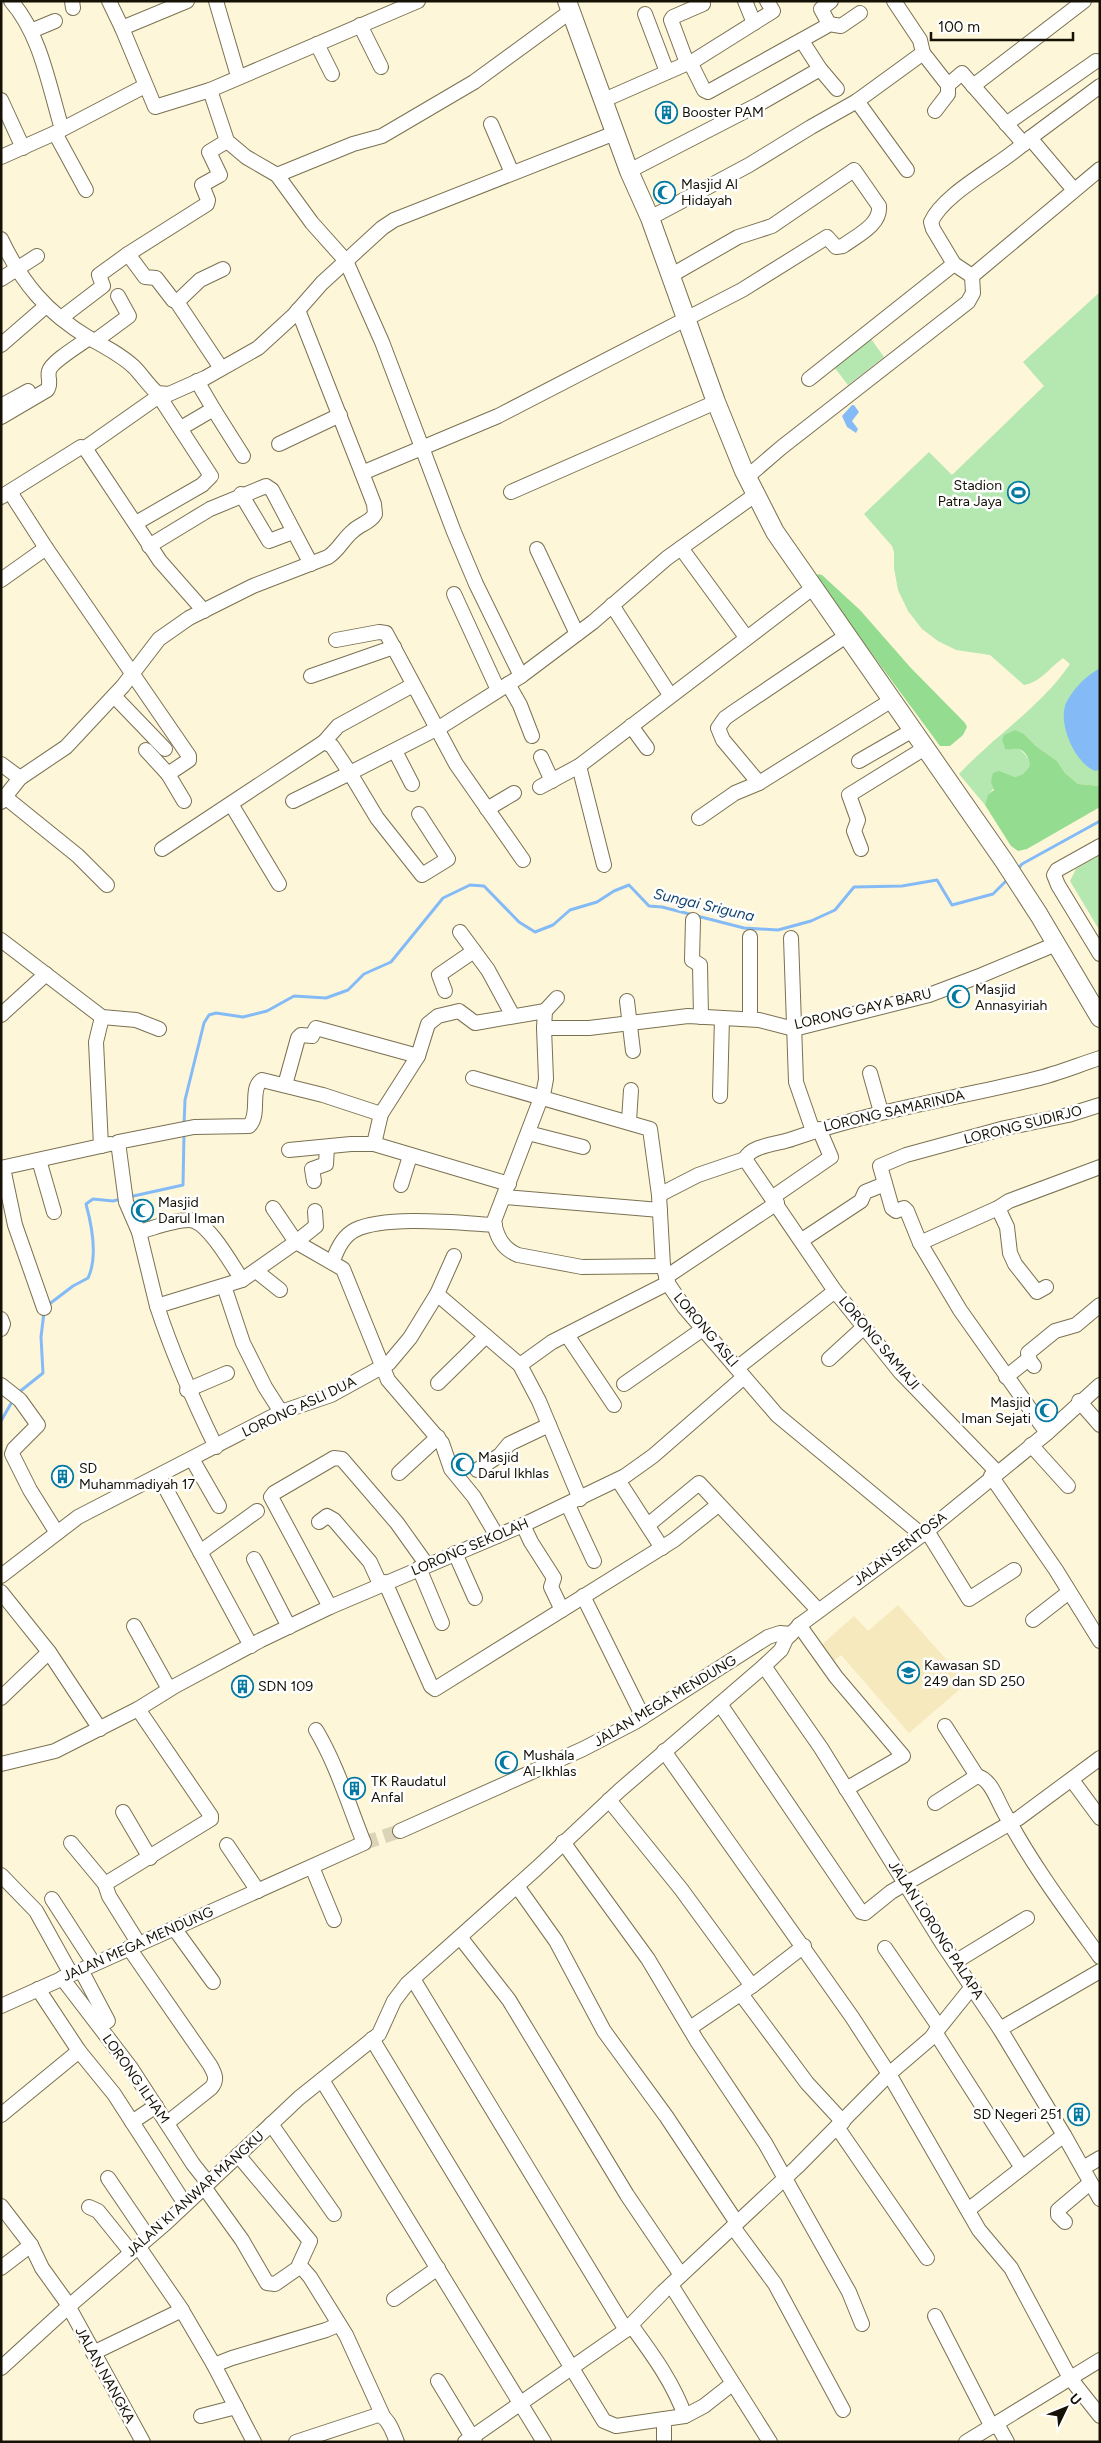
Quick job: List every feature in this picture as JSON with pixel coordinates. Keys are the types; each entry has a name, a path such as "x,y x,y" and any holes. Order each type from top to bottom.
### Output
{"main road":[{"path":"569,6 615,133 650,218 716,402 755,495 775,532 1004,862 1100,1018"}],"street":[{"path":"11,1 21,12 31,31 59,131 86,190"},
{"path":"109,1 153,105 157,107 210,90 238,76 418,1"},
{"path":"122,28 187,1"},
{"path":"216,1 238,76"},
{"path":"744,1 754,23"},
{"path":"604,100 688,63 754,23 773,11 767,1"},
{"path":"829,24 820,9 831,1"},
{"path":"894,1 920,40 923,53 948,85 948,94 935,111"},
{"path":"973,86 1084,1"},
{"path":"703,4 673,17 672,20 688,63 704,90 708,92 802,41 829,24 841,26 860,13"},
{"path":"277,175 353,144 382,136 474,82 569,6"},
{"path":"646,14 666,72"},
{"path":"31,31 55,21"},
{"path":"360,25 381,68"},
{"path":"802,41 836,89"},
{"path":"317,44 332,74"},
{"path":"650,218 723,180 857,101 923,53"},
{"path":"1006,124 1096,61"},
{"path":"630,171 759,104 820,69"},
{"path":"948,85 962,73 1006,124 1027,141 1074,190"},
{"path":"1,157 59,131 145,86"},
{"path":"972,276 954,264 932,229 932,219 937,212 964,188 1100,86"},
{"path":"210,90 227,141 246,157 277,175 312,223 346,261 382,342 472,575 521,676"},
{"path":"1,100 23,148"},
{"path":"857,101 907,170"},
{"path":"491,124 512,173"},
{"path":"168,774 190,758 46,548 6,494 81,447 86,448 158,394 169,394 258,348 346,261 382,228 394,220 615,133"},
{"path":"60,318 103,286 100,275 128,254 207,204 208,200 202,185 220,175 209,152 227,141"},
{"path":"972,276 1100,169"},
{"path":"362,473 498,416 742,290 827,237 836,247 842,246 874,223 879,213 879,206 854,170 772,226 738,237 670,276"},
{"path":"1,239 27,286 46,306 60,318 134,367 158,394 211,476 202,484 136,523"},
{"path":"128,254 144,277 156,278 173,300 177,302 221,368"},
{"path":"1,279 38,256"},
{"path":"810,379 954,264"},
{"path":"177,302 200,280 223,269"},
{"path":"747,477 782,447 968,302 973,293 972,276"},
{"path":"1,417 48,390 50,385 48,373 52,365 129,316 118,296"},
{"path":"1,345 46,306"},
{"path":"107,885 78,856 3,799 20,778 66,747 114,696 159,639 204,611 253,586 333,554 351,532 372,519 375,514 374,504 298,310"},
{"path":"197,381 243,456"},
{"path":"1,406 28,391"},
{"path":"511,492 716,402"},
{"path":"181,428 214,410"},
{"path":"279,444 340,415"},
{"path":"86,448 136,523 149,546 204,611"},
{"path":"149,546 210,509 259,487 269,487 312,564"},
{"path":"241,494 269,541 293,532"},
{"path":"293,801 396,751 436,729 521,676 577,634 681,548 755,495"},
{"path":"1,580 46,548"},
{"path":"681,548 746,637"},
{"path":"537,549 577,634"},
{"path":"541,757 546,784 579,766 670,694 814,587"},
{"path":"454,594 503,687 520,705 532,736"},
{"path":"612,605 670,694"},
{"path":"336,640 384,632 394,647 456,764 523,860"},
{"path":"759,783 723,740 718,728 720,723 724,718 846,636"},
{"path":"310,676 394,647"},
{"path":"162,849 324,742 338,726 413,685"},
{"path":"114,696 165,749"},
{"path":"699,818 735,793 759,783 892,700"},
{"path":"631,726 647,748"},
{"path":"859,761 913,730"},
{"path":"324,742 332,746 377,818 422,875 448,859 419,814"},
{"path":"861,849 854,831 858,820 849,795 925,748"},
{"path":"146,750 168,774 184,802"},
{"path":"396,751 412,784"},
{"path":"1,764 20,778"},
{"path":"579,766 604,865"},
{"path":"487,809 514,793"},
{"path":"231,804 279,884"},
{"path":"1100,846 1057,870 1054,874 1058,885 1100,954"},
{"path":"692,920 692,960 700,965 701,1017"},
{"path":"460,932 488,970 513,1016"},
{"path":"750,937 750,1019"},
{"path":"520,1365 552,1342 567,1335 666,1275 775,1200 831,1157 816,1130 796,1082 791,938"},
{"path":"2,941 102,1018 136,1020 159,1029"},
{"name":"LORONG GAYA BARU","path":"544,1028 589,1028 688,1016 750,1019 794,1029 929,995 1056,944"},
{"path":"445,991 440,974 474,951"},
{"path":"1,1015 46,974"},
{"path":"374,1144 381,1114 418,1056 428,1024 432,1020 459,1011 475,1024 545,1011 557,998"},
{"path":"627,1001 633,1051"},
{"path":"545,1011 546,1079 541,1099 494,1221 496,1232 501,1242 518,1255 582,1268 666,1275"},
{"path":"101,1146 96,1056 102,1018"},
{"path":"720,1096 722,1018"},
{"path":"286,1085 298,1038 301,1035 312,1036 316,1028 418,1056"},
{"name":"LORONG SAMARINDA","path":"659,1195 698,1175 745,1159 752,1151 792,1140 816,1130 881,1112 1037,1079 1100,1058"},
{"path":"870,1073 881,1112"},
{"name":"LORONG ASLI","path":"474,1078 541,1099 629,1121 650,1129 659,1195 666,1275 684,1307 777,1415 924,1533 969,1599 1014,1570"},
{"path":"44,1308 15,1224 2,1168 118,1142 188,1129 249,1126 255,1115 259,1082 262,1080 324,1095 381,1114"},
{"path":"629,1121 631,1090"},
{"name":"LORONG SUDIRJO","path":"885,1184 881,1164 1005,1128 1068,1115 1100,1105"},
{"path":"528,1133 583,1148"},
{"path":"118,1142 126,1198 139,1232 157,1306 170,1347 188,1390 216,1446"},
{"path":"289,1150 351,1144 374,1144 509,1184"},
{"path":"314,1181 312,1170 326,1164 327,1147"},
{"path":"401,1185 410,1156"},
{"path":"745,1159 775,1200"},
{"path":"39,1160 54,1212"},
{"path":"920,1243 998,1208 1009,1201 1100,1167"},
{"path":"802,1240 861,1201 864,1192 885,1184 892,1208 896,1211 904,1208 907,1211 920,1243 960,1310 1006,1378 1047,1433"},
{"path":"504,1198 660,1210"},
{"name":"LORONG SAMIAJI","path":"775,1200 835,1291 901,1373 994,1474 1100,1641"},
{"path":"273,1208 296,1242 343,1268 382,1367 399,1394 438,1437 445,1448 451,1468 474,1497 497,1536"},
{"path":"998,1208 1007,1227 1007,1246 1015,1264 1037,1292 1046,1287"},
{"path":"157,1306 242,1280 316,1226 315,1211"},
{"path":"139,1232 184,1220 198,1222 212,1236 242,1280"},
{"path":"333,1261 338,1247 354,1231 373,1224 420,1222 495,1225"},
{"name":"LORONG ASLI DUA","path":"1,1576 57,1533 94,1509 281,1412 331,1395 389,1363 410,1338 437,1294 454,1256"},
{"path":"256,1270 280,1290"},
{"path":"224,1286 242,1343 265,1387 281,1412"},
{"name":"LORONG SEKOLAH","path":"100,1729 251,1646 330,1607 382,1583 523,1525 618,1480 653,1456 741,1372 835,1291"},
{"path":"437,1294 520,1365 549,1425 594,1561"},
{"path":"1006,1378 1023,1363 1033,1364 1028,1353 1037,1344 1055,1332 1076,1325 1100,1306"},
{"path":"1,1319 3,1324 1,1329"},
{"path":"830,1359 864,1327"},
{"path":"624,1384 703,1329"},
{"path":"567,1335 614,1405"},
{"path":"438,1382 486,1336"},
{"path":"188,1390 227,1373"},
{"name":"JALAN SENTOSA","path":"609,1800 764,1666 781,1650 797,1627 924,1533 994,1474 1047,1433 1100,1384"},
{"path":"10,1392 38,1425 14,1449 12,1454 30,1490 57,1533"},
{"path":"1080,1401 1100,1425"},
{"path":"477,1470 500,1455 509,1444 549,1425"},
{"path":"399,1473 438,1437"},
{"path":"1031,1445 1068,1486"},
{"path":"330,1607 271,1497 274,1493 334,1458 342,1459 391,1516 423,1566 442,1623"},
{"path":"192,1459 219,1506"},
{"path":"159,1476 251,1646"},
{"path":"618,1480 662,1548"},
{"path":"648,1526 699,1483 818,1610"},
{"path":"319,1522 327,1516 334,1520 370,1562 382,1583 432,1689 435,1689 662,1548 718,1505"},
{"path":"200,1552 257,1511"},
{"path":"523,1525 531,1542 554,1578 551,1587 562,1610"},
{"path":"455,1553 475,1598"},
{"path":"254,1559 289,1627"},
{"path":"1,1592 49,1652 100,1729 43,1755 1,1764"},
{"path":"1033,1620 1069,1592"},
{"path":"583,1596 643,1717"},
{"path":"134,1626 172,1688"},
{"path":"797,1627 836,1677 903,1756 846,1789"},
{"name":"JALAN MEGA MENDUNG","path":"400,1831 583,1749 643,1717 768,1636 797,1627"},
{"path":"1,1698 49,1652"},
{"name":"JALAN LORONG PALAPA","path":"764,1666 791,1702 955,1962 1000,2029 1064,2135 1100,2200"},
{"path":"720,1704 861,1912 865,1913 878,1901 906,1883 1010,1823 1100,1758"},
{"path":"105,1884 211,1819 211,1816 138,1709"},
{"path":"945,1726 977,1776 987,1782 1010,1823 1100,1957"},
{"name":"JALAN MEGA MENDUNG","path":"1,2006 364,1844 334,1769 331,1755 316,1730"},
{"path":"664,1751 804,1946 889,2074 979,2230 1011,2268 1070,2378 1100,2416"},
{"path":"935,1803 977,1776"},
{"path":"1072,1780 1100,1818"},
{"path":"609,1800 681,1889 746,1990 808,2083 840,2124 927,2258"},
{"name":"JALAN KI ANWAR MANGKU","path":"1,2368 185,2204 271,2124 379,2034 402,1989 609,1800"},
{"path":"123,1812 150,1858"},
{"path":"71,1842 105,1884 134,1946 210,2065 216,2078 216,2082 211,2088 167,2123"},
{"path":"563,1842 648,1959 785,2178 848,2292 862,2324"},
{"path":"227,1845 258,1891"},
{"path":"312,1867 334,1920"},
{"path":"1,1875 36,1911 108,2021"},
{"path":"517,1886 556,1941 604,2031 666,2116 775,2284 843,2410"},
{"path":"52,1899 77,1972"},
{"path":"955,1962 1027,1918"},
{"path":"174,1928 213,1982"},
{"path":"460,1937 509,2000 627,2194 681,2275"},
{"path":"690,2028 746,1990 804,1946"},
{"path":"885,1948 1022,2168"},
{"path":"1000,2029 1100,1971"},
{"name":"LORONG ILHAM","path":"77,1972 131,2068 267,2282 275,2284 291,2270 300,2268"},
{"path":"413,1979 629,2327 662,2368 677,2395 685,2416"},
{"path":"438,2381 471,2440 629,2327 681,2275 785,2178 889,2074 937,2030 972,1987"},
{"path":"38,1989 79,2051 114,2094 185,2204"},
{"path":"372,2039 572,2369 601,2416 610,2425 616,2426 685,2416 704,2406 732,2384"},
{"path":"1,2115 79,2051"},
{"path":"322,2080 544,2442"},
{"path":"132,2122 156,2106"},
{"path":"271,2124 334,2214"},
{"path":"968,2210 1064,2135"},
{"path":"238,2155 310,2241 299,2265 300,2268 318,2288 354,2350 383,2416 397,2442"},
{"path":"1083,2168 1100,2158"},
{"path":"108,2178 148,2237"},
{"path":"1065,2222 1058,2215 1058,2210 1090,2184"},
{"name":"JALAN NANGKA","path":"1,2206 31,2245 42,2268 68,2307 143,2442"},
{"path":"89,2208 98,2211 134,2249 182,2310 214,2365 254,2442"},
{"path":"1,2268 31,2245"},
{"path":"394,2299 438,2268"},
{"path":"671,2285 698,2325 732,2384 770,2442"},
{"path":"93,2353 182,2310"},
{"path":"935,2316 994,2425 1007,2442"},
{"path":"214,2365 326,2330 333,2327 336,2321"},
{"path":"966,2442 1100,2360"},
{"path":"201,2416 236,2407"},
{"path":"296,2442 373,2417 383,2416"},
{"path":"664,2419 664,2442"}],"shaded area":[{"name":"Kawasan SD 249 dan SD 250","path":"898,1605 967,1683 909,1733 841,1655 830,1664 817,1649 854,1616 868,1631"}],"green space":[{"path":"1100,292 1100,786 1078,784 1065,773 1057,761 1036,746 1024,734 1002,740 1005,749 1018,748 1023,752 1028,759 1029,767 1023,774 1015,777 1003,773 990,793 985,805 959,774 1031,708 1058,680 1070,664 1063,658 1040,678 1024,685 990,655 956,650 938,641 922,629 908,611 898,590 892,546 864,514 929,452 952,475 1044,386 1023,362"},
{"path":"871,339 884,357 848,385 834,367"},
{"path":"818,574 822,575 860,610 910,667 965,723 967,727 963,735 950,746 940,746 816,578"},
{"path":"1015,730 1024,734 1036,746 1057,761 1065,773 1078,784 1100,786 1100,807 1027,849 1018,851 1011,846 985,805 988,795 994,790 991,782 993,773 999,771 1015,777 1023,774 1029,767 1027,756 1022,750 1005,749 1002,740 1004,735"},
{"path":"1100,854 1100,931 1070,881 1076,869"}],"water":[{"path":"852,405 859,412 852,421 858,429 856,433 847,427 842,416"},
{"path":"1100,668 1100,769 1096,771 1088,767 1075,751 1066,730 1064,710 1067,701 1081,682"}],"waterway":[{"path":"1017,870 1022,864 1100,821"},
{"name":"Sungai Sriguna","path":"184,1125 185,1100 204,1023 209,1015 216,1013 243,1017 267,1011 294,996 326,998 348,990 364,974 391,962 443,898 470,885 484,886 519,922 535,932 553,925 570,910 597,902 614,891 629,885 649,906 662,907 744,928 778,930 811,921 835,910 854,887 902,886 937,880 952,905 993,894 1009,878"},
{"name":"Sungai Sriguna","path":"129,1197 183,1185 184,1134"},
{"name":"Sungai Sriguna","path":"48,1305 73,1286 88,1278 93,1261 93,1251 92,1232 86,1204 93,1199 113,1201 121,1199"},
{"name":"Sungai Sriguna","path":"18,1393 43,1373 41,1337 44,1312"},
{"name":"Sungai Sriguna","path":"1,1421 13,1400"}],"tunnel":[{"path":"364,1843 400,1831"}],"place":[{"name":"Booster PAM","path":"666,112"},
{"name":"Masjid Al Hidayah","path":"665,192"},
{"name":"Stadion Patra Jaya","path":"1018,493"},
{"name":"Masjid Annasyiriah","path":"959,997"},
{"name":"Masjid Darul Iman","path":"142,1210"},
{"name":"Masjid Iman Sejati","path":"1047,1410"},
{"name":"Masjid Darul Ikhlas","path":"462,1465"},
{"name":"SD Muhammadiyah 17","path":"63,1476"},
{"name":"Kawasan SD 249 dan SD 250","path":"908,1673"},
{"name":"SDN 109","path":"242,1686"},
{"name":"Mushala Al-Ikhlas","path":"507,1763"},
{"name":"TK Raudatul Anfal","path":"355,1789"},
{"name":"SD Negeri 251","path":"1078,2114"}]}
